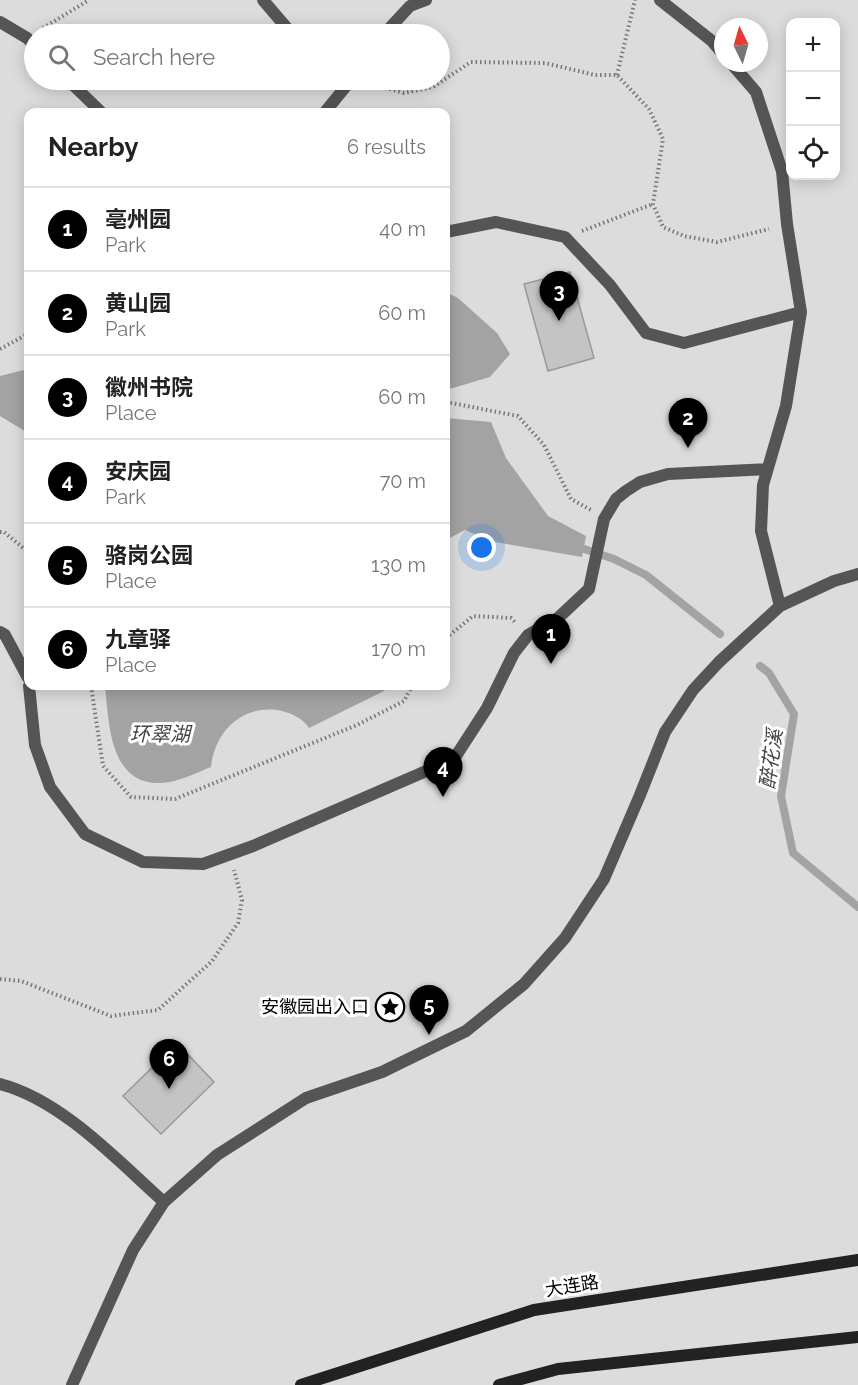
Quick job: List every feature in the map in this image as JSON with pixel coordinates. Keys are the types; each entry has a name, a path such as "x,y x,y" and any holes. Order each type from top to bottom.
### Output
{"main road":[{"name":"大连路","path":"301,1385 534,1310 858,1260"},
{"path":"499,1385 558,1369 858,1337"}],"street":[{"path":"263,0 283,24"},
{"path":"393,24 410,6 426,0"},
{"path":"660,0 714,43"},
{"path":"0,22 24,37"},
{"path":"739,72 756,92 782,171 787,224 801,312 786,406 763,485 761,531 780,606"},
{"path":"78,90 97,108"},
{"path":"329,108 348,90"},
{"path":"450,231 495,222 565,237 610,285 646,333 684,343 801,312"},
{"path":"29,690 35,745 50,787 85,834 143,862 204,864 361,801 454,759 487,708 514,653 528,635 558,618 589,589 607,513 616,499 640,482 668,474 767,469"},
{"path":"72,1385 133,1250 164,1202 217,1155 306,1098 382,1072 466,1031 524,984 565,938 604,879 665,732 693,690 719,662 780,606 834,581 858,574"},
{"path":"0,632 5,635 24,671"},
{"path":"0,1084 21,1091 77,1124 164,1202"}],"path":[{"path":"56,24 89,0"},
{"path":"617,75 635,0"},
{"path":"450,76 471,62 501,61 545,63 595,75 617,75 649,109 663,139 652,204 663,227 684,236 717,242 787,224"},
{"path":"392,90 404,93 418,90"},
{"path":"565,237 652,204"},
{"path":"0,349 24,336"},
{"path":"450,403 519,416 544,445 571,499 607,513"},
{"path":"0,532 4,532 24,549"},
{"path":"450,635 473,615 511,618 528,635"},
{"path":"92,690 103,766 131,797 175,799 357,725 404,701 410,690"},
{"path":"0,979 21,981 111,1016 158,1010 212,961 238,923 242,900 229,855"}],"shaded area":[{"path":"0,0 858,0 858,1385 0,1385"}],"water":[{"path":"450,294 458,298 497,333 510,354 490,377 450,389"},
{"path":"24,370 24,431 0,416 0,376"},
{"path":"450,418 491,422 506,458 548,516 586,536 582,557 490,541 465,530 450,538"},
{"name":"环翠湖","path":"105,690 385,690 309,728 297,717 282,711 255,711 244,715 225,731 218,742 211,767 181,779 162,783 144,781 131,774 122,763 115,749"}],"building":[{"path":"570,272 594,358 548,371 524,284"},
{"path":"177,1043 214,1082 161,1134 123,1096"}],"waterway":[{"path":"584,549 614,559 646,575 720,634"},
{"name":"醉花溪","path":"760,666 769,673 794,714 781,796 793,853 858,907"}],"place":[{"name":"徽州书院","path":"559,321"},
{"name":"黄山园","path":"688,448"},
{"name":"亳州园","path":"551,664"},
{"name":"安庆园","path":"443,797"},
{"name":"安徽园出入口","path":"390,1007"},
{"name":"骆岗公园","path":"429,1035"},
{"name":"九章驿","path":"169,1089"}]}
